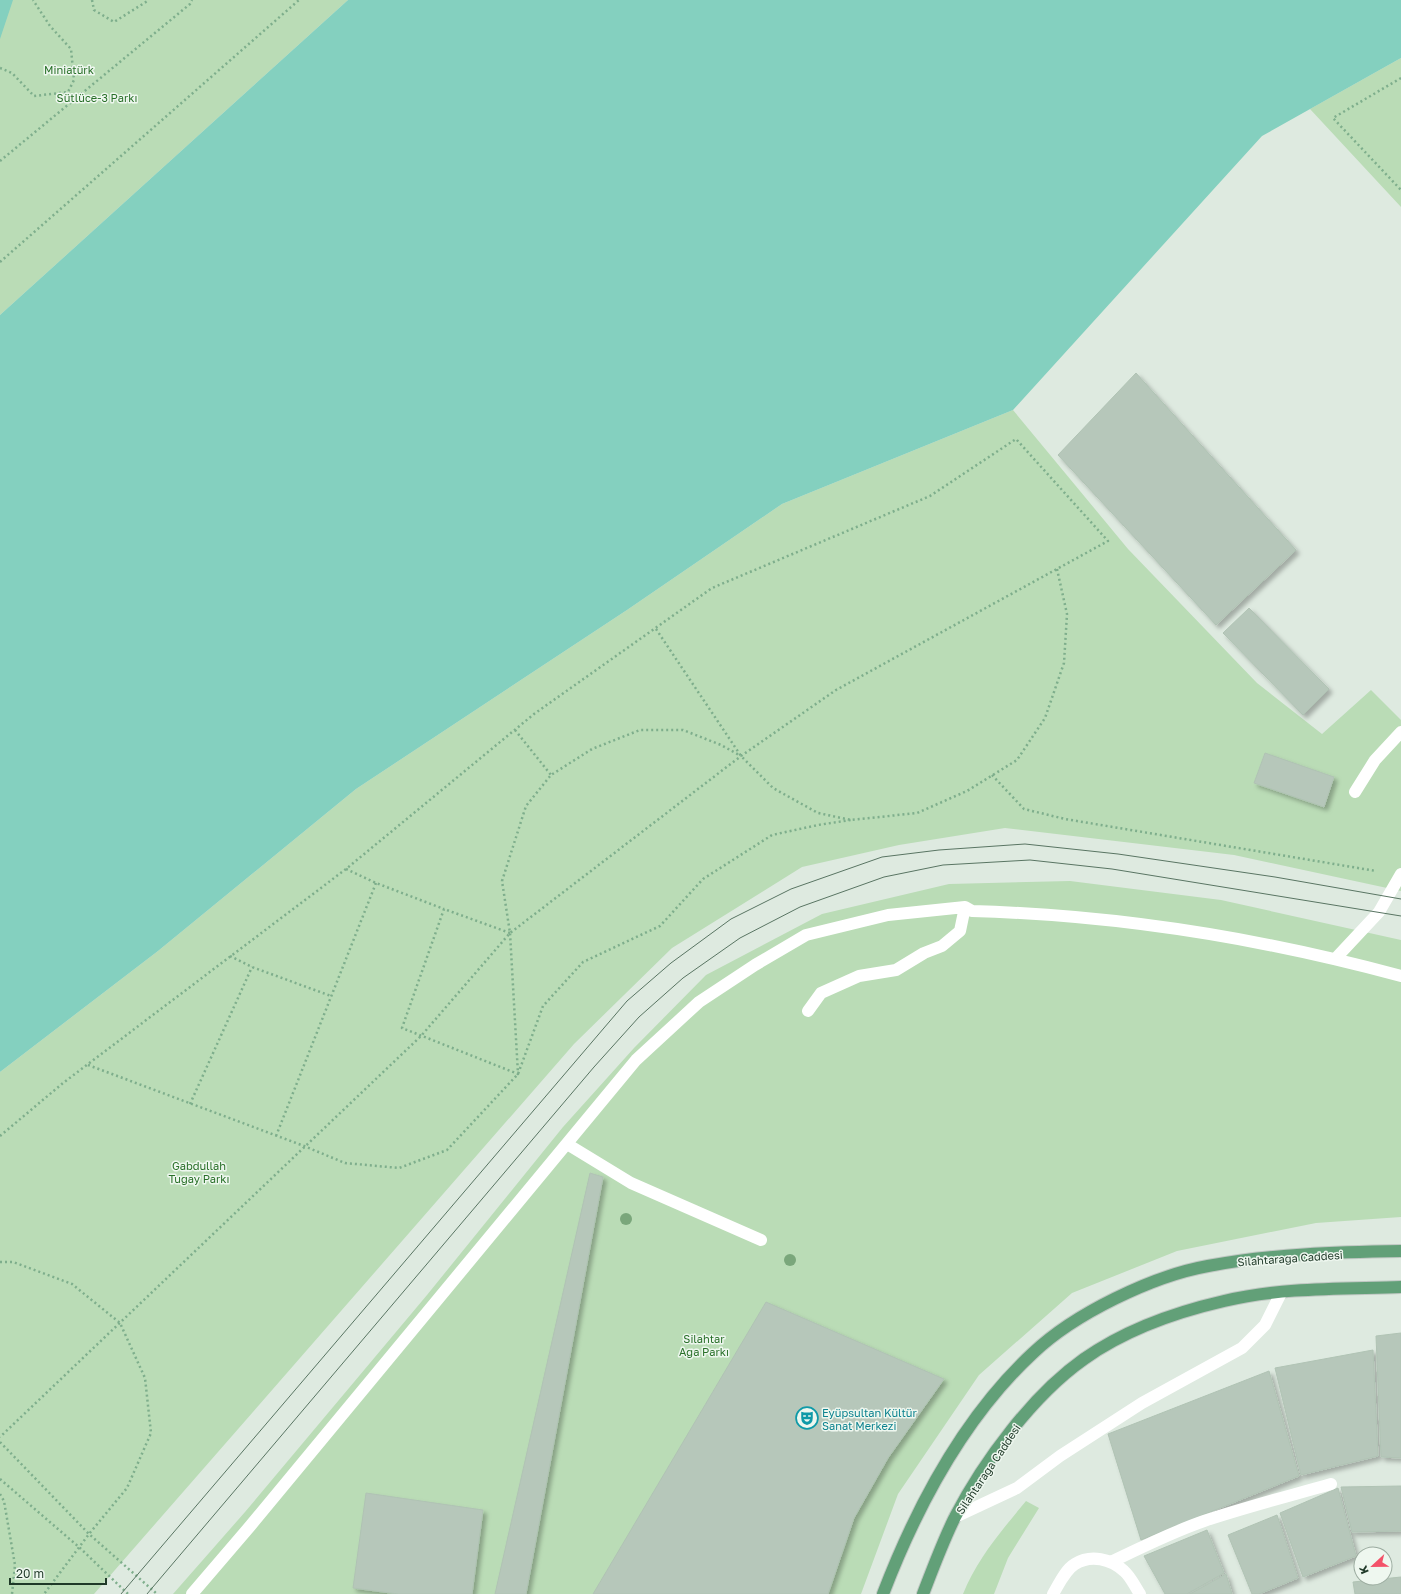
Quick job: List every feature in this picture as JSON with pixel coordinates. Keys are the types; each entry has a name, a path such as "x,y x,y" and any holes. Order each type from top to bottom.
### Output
{"main road":[{"name":"Silahtarağa Caddesi","path":"883,1594 900,1549 921,1506 956,1447 995,1394 1033,1353 1077,1320 1116,1298 1158,1280 1206,1266 1269,1257 1401,1251"},
{"name":"Silahtarağa Caddesi","path":"923,1594 955,1517 1011,1430 1050,1387 1084,1359 1137,1330 1182,1312 1225,1300 1281,1293 1401,1287"}],"street":[{"path":"1355,792 1375,760 1401,732"},
{"path":"1336,958 1379,912 1400,875"},
{"path":"808,1011 821,993 837,985 859,976 896,970 924,953 942,946 960,931 965,907"},
{"path":"192,1594 261,1513 636,1060 699,1002 768,957 806,935 888,915 965,907 972,911 1032,913 1114,920 1233,938 1336,958 1401,976"},
{"path":"567,1144 631,1183 761,1240"},
{"path":"955,1517 1017,1488 1060,1456 1142,1403 1242,1348 1265,1325 1281,1293"},
{"path":"1111,1562 1155,1540 1203,1521 1260,1503 1331,1484"},
{"path":"1053,1594 1064,1575 1075,1564 1092,1558 1111,1562 1125,1571 1140,1594"}],"path":[{"path":"0,68 12,73 34,96 68,92 74,80 71,49 50,26 33,0"},
{"path":"92,0 94,10 114,22 149,0"},
{"path":"0,161 190,4 192,0"},
{"path":"0,262 299,0"},
{"path":"1401,78 1333,118 1401,190"},
{"path":"0,1136 62,1083 88,1065 346,869 534,714 712,588 930,496 1016,439 1108,541 836,690 741,756 510,933 421,1036 0,1437"},
{"path":"88,1065 304,1146 345,1163 399,1168 447,1150 518,1074 543,1006 583,962 660,926 703,879 772,835 818,825 851,820 918,813 967,791 1017,760 1045,718 1064,663 1067,614 1058,568"},
{"path":"656,628 741,756 773,788 818,813 851,820"},
{"path":"515,730 551,775"},
{"path":"518,1074 510,933 502,881 526,806 551,775 592,749 640,730 683,730 721,745 741,756"},
{"path":"992,776 1024,809 1065,819 1400,875"},
{"path":"346,869 376,883 510,933"},
{"path":"276,1136 376,883"},
{"path":"444,909 402,1028 518,1074"},
{"path":"230,956 252,967 331,996"},
{"path":"190,1104 252,967"},
{"path":"0,1262 13,1262 72,1284 120,1323 145,1378 151,1433 127,1488 89,1534 44,1594"},
{"path":"0,1442 89,1534 157,1594"},
{"path":"0,1479 80,1548 128,1594"},
{"path":"0,1494 4,1501 15,1565 12,1594"}],"green space":[{"name":"Sütlüce-3 Parkı","path":"0,0 348,0 0,315"},
{"path":"1401,58 1401,207 1310,109"},
{"name":"Gabdullah Tugay Parkı","path":"1013,410 1128,549 1257,683 1322,734 1371,690 1401,720 1401,891 1234,855 1005,828 899,845 802,867 672,948 574,1044 94,1594 0,1594 0,1072 158,951 356,789 627,610 782,504"},
{"name":"Silahtar Ağa Parkı","path":"1070,881 1221,900 1401,940 1401,1217 1316,1223 1177,1251 1072,1293 979,1375 898,1494 861,1594 173,1594 245,1512 427,1295 563,1127 634,1048 706,975 822,914 949,884"},
{"path":"1026,1501 1039,1508 1008,1558 994,1594 963,1594 975,1569 983,1557 999,1534"}],"water":[{"path":"0,0 13,0 0,39"},
{"path":"348,0 1401,0 1401,58 1262,136 1013,410 782,504 627,610 356,789 158,951 0,1072 0,315"}],"building":[{"path":"1136,373 1296,550 1216,625 1058,455"},
{"path":"1249,608 1329,689 1303,715 1223,633"},
{"path":"1265,753 1334,777 1324,807 1254,783"},
{"path":"590,1173 603,1177 526,1594 495,1594"},
{"name":"Eyüpsultan Kültür Sanat Merkezi","path":"766,1302 944,1379 888,1458 854,1518 828,1594 593,1594"},
{"path":"1401,1333 1401,1458 1381,1457 1376,1336"},
{"path":"1373,1350 1378,1456 1301,1475 1275,1368"},
{"path":"1269,1371 1299,1476 1141,1540 1108,1434"},
{"path":"1401,1486 1401,1531 1352,1532 1341,1487"},
{"path":"1338,1488 1353,1546 1353,1557 1303,1577 1280,1513"},
{"path":"366,1493 483,1510 472,1594 398,1594 353,1588"},
{"path":"1277,1515 1298,1578 1259,1594 1252,1594 1228,1535"},
{"path":"1207,1530 1224,1573 1187,1594 1165,1594 1144,1556"},
{"path":"1226,1574 1232,1594 1190,1594"},
{"path":"1401,1577 1401,1594 1355,1594 1354,1586 1393,1586 1393,1578"}],"tram line":[{"path":"121,1594 627,1001 671,963 731,919 791,889 882,857 939,850 1025,844 1118,854 1275,877 1401,899"},
{"path":"147,1594 594,1067 639,1017 683,978 740,938 800,907 884,877 943,865 1030,860 1112,869 1401,916"}],"place":[{"name":"Eyüpsultan Kültür Sanat Merkezi","path":"807,1418"}],"park label":[{"name":"Miniatürk","path":"69,69"}]}
